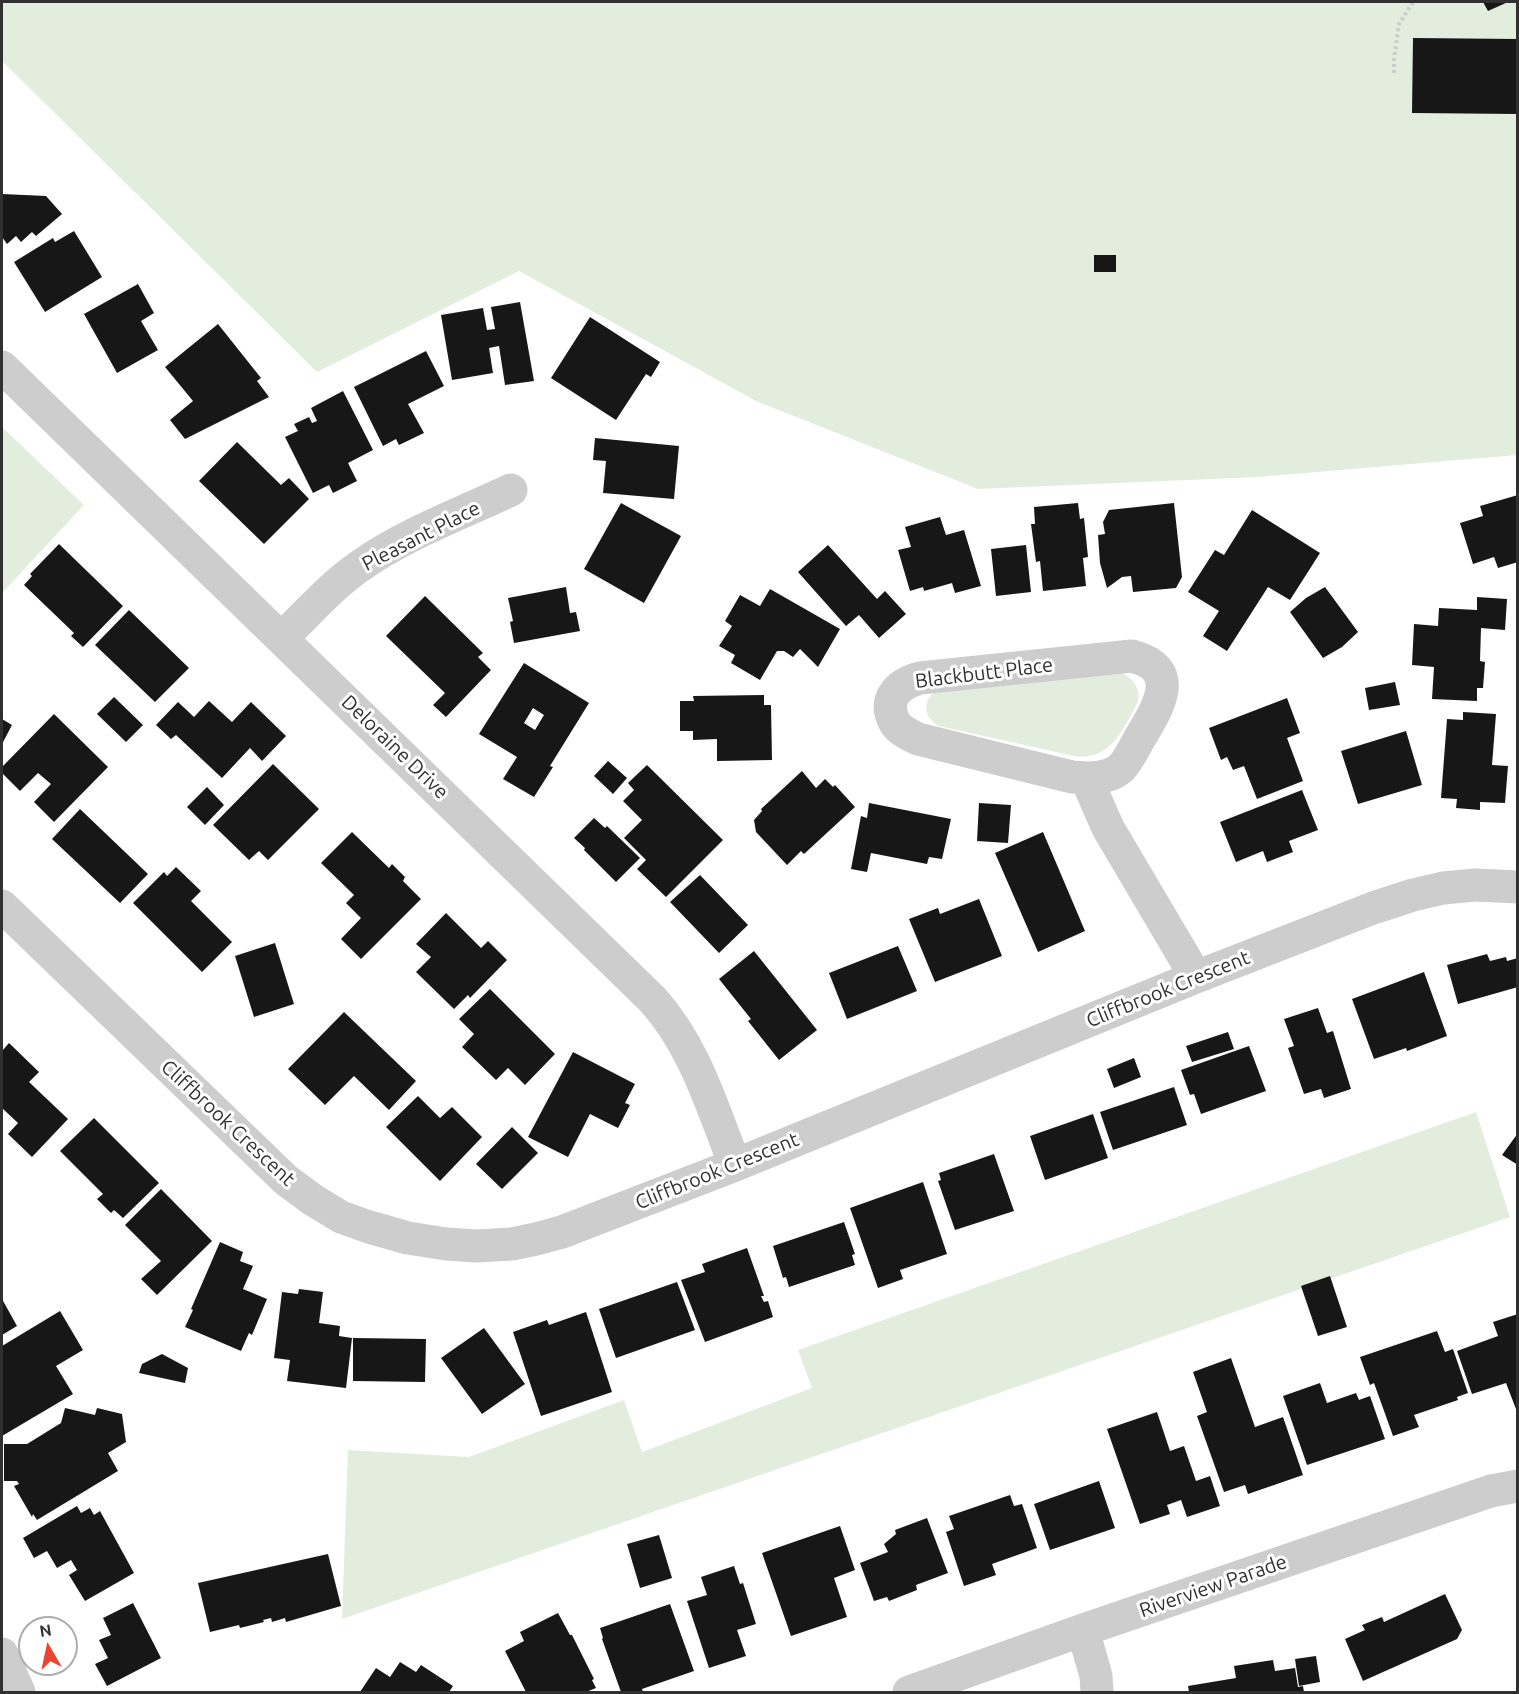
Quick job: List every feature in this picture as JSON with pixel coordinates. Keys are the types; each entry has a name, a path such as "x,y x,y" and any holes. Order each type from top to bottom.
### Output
{"street":[{"name":"Deloraine Drive","path":"2,367 638,983 665,1013 693,1058 735,1166"},
{"name":"Pleasant Place","path":"282,638 342,580 379,554 511,490"},
{"name":"Blackbutt Place","path":"1132,656 1145,659 1158,670 1162,679 1162,696 1158,707 1122,767 1107,776 1086,778 1072,777 918,739 895,724 891,705 893,695 897,688 907,681 920,678 1132,656"},
{"path":"1086,778 1108,828 1196,977"},
{"name":"Cliffbrook Crescent","path":"2,906 286,1180 313,1200 341,1217 408,1238 477,1246 512,1244 562,1232 735,1166 1196,977 1373,908 1443,888 1476,885 1518,887"},
{"name":"Riverview Parade","path":"909,1692 1083,1630 1491,1491 1518,1486"},
{"path":"1083,1630 1096,1676 1097,1692"},
{"path":"2,1654 19,1692"}],"path":[{"path":"1394,73 1399,24 1413,2"}],"green space":[{"path":"2,2 1517,2 1517,455 1258,477 978,489 756,401 519,271 317,372 2,61"},
{"path":"2,427 84,505 2,593"},
{"path":"1119,672 1128,677 1137,687 1138,702 1114,741 1097,754 1087,756 1074,756 939,726 930,719 926,710 928,701 935,692"},
{"path":"1476,1112 1510,1217 342,1619 348,1450 469,1457 624,1400 642,1452 812,1388 798,1350"}],"building":[{"path":"1483,2 1508,2 1488,11"},
{"path":"1413,38 1518,39 1518,114 1412,113"},
{"path":"2,194 46,196 62,214 36,236 32,232 21,242 16,236 7,244 2,237"},
{"path":"74,231 102,277 45,312 14,262 53,238 55,242"},
{"path":"1094,255 1116,255 1116,272 1094,272"},
{"path":"138,284 154,313 141,321 158,350 117,373 84,314"},
{"path":"520,302 534,381 505,385 499,346 489,348 493,373 452,380 441,315 483,308 487,330 495,329 491,307"},
{"path":"590,317 660,362 651,377 646,374 616,420 551,378"},
{"path":"218,324 261,378 257,381 269,397 185,439 170,420 193,401 165,367"},
{"path":"426,351 444,386 408,404 424,433 399,445 396,439 383,446 354,387"},
{"path":"343,391 373,450 348,463 357,481 333,493 329,485 313,493 285,437 298,431 294,424 309,417 312,423 317,421 311,408"},
{"path":"595,438 679,446 674,499 603,493 606,461 593,460"},
{"path":"237,442 281,485 289,478 309,499 264,544 199,481"},
{"path":"1518,495 1518,562 1498,568 1494,557 1473,564 1460,523 1483,516 1480,506"},
{"path":"621,503 681,536 644,603 584,569"},
{"path":"1078,503 1080,519 1084,518 1088,557 1083,558 1086,586 1043,591 1040,561 1036,562 1031,524 1035,524 1034,507"},
{"path":"1174,503 1182,577 1176,588 1133,592 1131,576 1122,577 1107,588 1100,563 1098,535 1105,534 1103,522 1109,510"},
{"path":"1252,510 1320,553 1290,600 1268,587 1227,651 1203,636 1219,611 1188,592 1215,550 1224,555"},
{"path":"940,517 946,535 964,530 981,586 955,593 952,583 924,591 923,587 910,591 898,550 911,547 905,527"},
{"path":"59,544 123,606 83,647 71,636 74,633 24,585 32,576 30,574"},
{"path":"828,545 877,599 885,591 906,614 879,638 859,615 846,626 798,572"},
{"path":"1026,545 1031,592 996,596 991,549"},
{"path":"566,587 570,613 576,612 580,631 514,643 510,622 513,621 508,598"},
{"path":"1325,587 1358,632 1342,647 1323,658 1290,612 1306,598"},
{"path":"770,589 840,629 818,667 800,649 793,657 784,651 777,651 760,680 731,663 735,655 719,646 732,626 725,621 740,595 760,606"},
{"path":"425,596 483,653 478,657 491,670 446,717 433,705 445,693 386,636"},
{"path":"1477,597 1507,599 1505,630 1481,628 1480,661 1485,662 1483,688 1477,688 1477,701 1432,699 1434,667 1412,665 1414,624 1438,626 1439,608 1477,610"},
{"path":"129,610 189,668 155,702 95,645"},
{"path":"524,663 589,703 550,766 553,767 534,797 503,779 517,757 479,734","holes":["533,708 544,715 535,730 524,723"]},
{"path":"1395,682 1400,705 1369,710 1365,688"},
{"path":"764,695 764,705 771,705 772,760 717,761 717,739 693,740 693,731 680,731 680,701 694,701 693,696"},
{"path":"114,697 143,725 126,742 97,714"},
{"path":"1287,698 1300,733 1287,738 1303,781 1257,799 1244,766 1233,770 1227,757 1221,760 1209,728"},
{"path":"209,701 232,722 251,702 286,736 262,761 250,748 222,778 176,735 171,739 156,725 178,702 194,717"},
{"path":"1463,712 1496,714 1492,765 1508,766 1505,803 1480,802 1480,810 1456,808 1457,799 1441,798 1447,719 1463,720"},
{"path":"54,714 108,767 54,822 34,802 51,784 38,773 20,791 2,773 2,767"},
{"path":"2,719 12,725 2,744"},
{"path":"1406,731 1422,785 1358,804 1341,751"},
{"path":"608,761 627,778 613,794 594,776"},
{"path":"273,764 319,809 268,860 259,851 249,860 213,825"},
{"path":"647,765 723,840 666,897 637,869 646,860 624,838 642,820 623,801 634,790 628,783"},
{"path":"802,771 816,788 825,779 833,787 835,785 855,807 804,854 801,851 787,865 756,832 754,820 762,811 761,809"},
{"path":"207,787 224,805 205,825 187,807"},
{"path":"1302,790 1318,830 1289,841 1293,852 1267,862 1263,851 1236,862 1220,822"},
{"path":"869,803 951,819 942,859 929,857 927,864 871,853 867,872 851,869 861,816 867,818"},
{"path":"979,803 1011,805 1008,843 977,841"},
{"path":"80,809 148,874 120,903 52,839"},
{"path":"594,818 605,828 607,826 640,858 616,882 574,838"},
{"path":"352,832 389,868 392,864 405,877 403,881 421,899 361,959 341,939 361,918 346,903 354,895 321,863"},
{"path":"1043,832 1085,931 1038,952 995,853"},
{"path":"176,867 201,891 191,901 232,942 202,972 133,903 164,872 167,876"},
{"path":"700,875 748,925 719,953 670,902"},
{"path":"979,899 1002,956 935,982 909,919 938,908 940,914"},
{"path":"446,913 481,948 488,941 507,960 470,998 468,995 454,1009 416,972 431,957 416,944"},
{"path":"275,943 294,1004 254,1017 235,956"},
{"path":"898,946 917,991 847,1019 829,973"},
{"path":"754,951 817,1030 779,1060 748,1021 751,1019 719,979"},
{"path":"1487,954 1490,961 1506,957 1507,961 1518,958 1518,987 1458,1004 1447,965"},
{"path":"1424,972 1447,1036 1407,1051 1406,1048 1374,1059 1352,999"},
{"path":"490,989 555,1054 525,1085 508,1068 496,1080 462,1047 474,1034 459,1019"},
{"path":"1318,1008 1327,1033 1333,1031 1351,1089 1324,1098 1321,1089 1304,1094 1288,1048 1294,1046 1284,1019"},
{"path":"344,1012 416,1081 389,1110 354,1076 325,1105 288,1069"},
{"path":"1228,1032 1234,1049 1192,1062 1186,1046"},
{"path":"9,1043 39,1072 29,1082 68,1119 32,1157 8,1134 18,1123 2,1108 2,1051"},
{"path":"1249,1046 1266,1091 1201,1114 1194,1094 1190,1095 1181,1070"},
{"path":"573,1052 635,1084 625,1103 630,1105 618,1128 590,1114 568,1157 528,1137"},
{"path":"1134,1058 1141,1077 1114,1088 1107,1069"},
{"path":"1174,1087 1187,1125 1113,1150 1100,1112"},
{"path":"418,1096 440,1118 452,1107 482,1137 440,1181 386,1127"},
{"path":"1093,1114 1108,1158 1045,1180 1030,1136"},
{"path":"94,1118 159,1183 123,1218 114,1210 111,1213 97,1199 103,1194 60,1151"},
{"path":"512,1127 538,1153 502,1189 476,1164"},
{"path":"1518,1133 1518,1165 1502,1155"},
{"path":"994,1154 1014,1211 955,1230 938,1181 941,1180 939,1173"},
{"path":"923,1182 947,1254 900,1270 903,1279 878,1288 850,1208"},
{"path":"161,1189 212,1241 157,1295 141,1279 161,1261 125,1225"},
{"path":"844,1222 855,1254 852,1255 855,1265 789,1287 786,1277 783,1278 773,1246"},
{"path":"220,1242 243,1252 240,1261 253,1266 243,1289 267,1299 252,1335 249,1333 241,1351 185,1327"},
{"path":"747,1248 764,1296 761,1296 764,1302 768,1301 773,1317 705,1342 681,1280 705,1272 702,1264"},
{"path":"1330,1276 1347,1327 1318,1336 1301,1286"},
{"path":"677,1282 695,1330 616,1358 599,1309"},
{"path":"299,1289 323,1292 319,1323 340,1326 339,1336 352,1338 346,1388 287,1381 290,1360 274,1358 282,1292 298,1294"},
{"path":"2,1299 17,1326 2,1335"},
{"path":"60,1311 83,1350 56,1366 73,1394 2,1436 2,1346"},
{"path":"586,1312 612,1392 541,1416 513,1332 547,1320 549,1325"},
{"path":"1518,1314 1518,1409 1516,1409 1506,1383 1472,1394 1457,1351 1498,1336 1493,1322"},
{"path":"484,1328 525,1384 482,1414 441,1358"},
{"path":"1437,1331 1445,1352 1453,1349 1468,1393 1457,1397 1458,1400 1414,1415 1419,1427 1393,1436 1374,1383 1370,1385 1360,1357"},
{"path":"353,1338 426,1339 425,1382 353,1381"},
{"path":"162,1354 188,1368 185,1383 139,1373 142,1364"},
{"path":"1231,1358 1255,1427 1283,1417 1303,1475 1248,1494 1245,1485 1224,1492 1197,1416 1207,1412 1193,1372"},
{"path":"1320,1383 1327,1403 1356,1393 1359,1400 1370,1396 1385,1439 1307,1465 1283,1396"},
{"path":"65,1408 95,1415 97,1408 122,1414 126,1442 108,1453 118,1471 37,1520 33,1514 32,1517 14,1486 19,1484 17,1481 4,1481 4,1444 27,1444 61,1423"},
{"path":"1157,1412 1170,1451 1184,1446 1196,1481 1210,1476 1220,1506 1187,1517 1181,1500 1167,1505 1170,1514 1140,1524 1107,1429"},
{"path":"1099,1481 1115,1528 1050,1550 1034,1504"},
{"path":"1010,1495 1014,1506 1022,1504 1037,1548 992,1564 996,1575 964,1586 946,1532 954,1529 949,1516"},
{"path":"77,1506 81,1513 90,1508 94,1515 100,1511 134,1573 85,1601 69,1575 77,1570 71,1560 57,1568 47,1551 34,1558 23,1538"},
{"path":"927,1518 948,1573 916,1585 917,1590 889,1601 887,1597 874,1601 860,1563 888,1552 884,1544 896,1534 895,1530"},
{"path":"840,1526 855,1570 834,1578 847,1617 791,1636 762,1553"},
{"path":"659,1535 672,1578 640,1588 627,1544"},
{"path":"328,1554 341,1606 286,1622 285,1618 272,1622 271,1618 240,1628 239,1625 210,1632 198,1583"},
{"path":"734,1566 740,1584 743,1583 756,1624 737,1630 746,1656 709,1668 687,1601 707,1595 701,1577"},
{"path":"1445,1594 1462,1630 1457,1639 1363,1681 1345,1639 1365,1630 1362,1625 1382,1617 1384,1622"},
{"path":"133,1603 161,1658 107,1686 95,1664 108,1658 99,1640 111,1635 103,1618"},
{"path":"670,1604 694,1671 642,1689 643,1692 621,1692 600,1628"},
{"path":"558,1613 572,1635 594,1679 592,1680 596,1688 586,1692 526,1692 505,1651 524,1641 520,1632"},
{"path":"1316,1656 1320,1682 1299,1686 1295,1659"},
{"path":"1273,1660 1275,1671 1295,1668 1298,1687 1303,1686 1304,1692 1189,1692 1188,1686 1236,1678 1234,1666"},
{"path":"400,1662 416,1672 421,1665 453,1686 449,1692 360,1692 376,1668 390,1677"}]}
